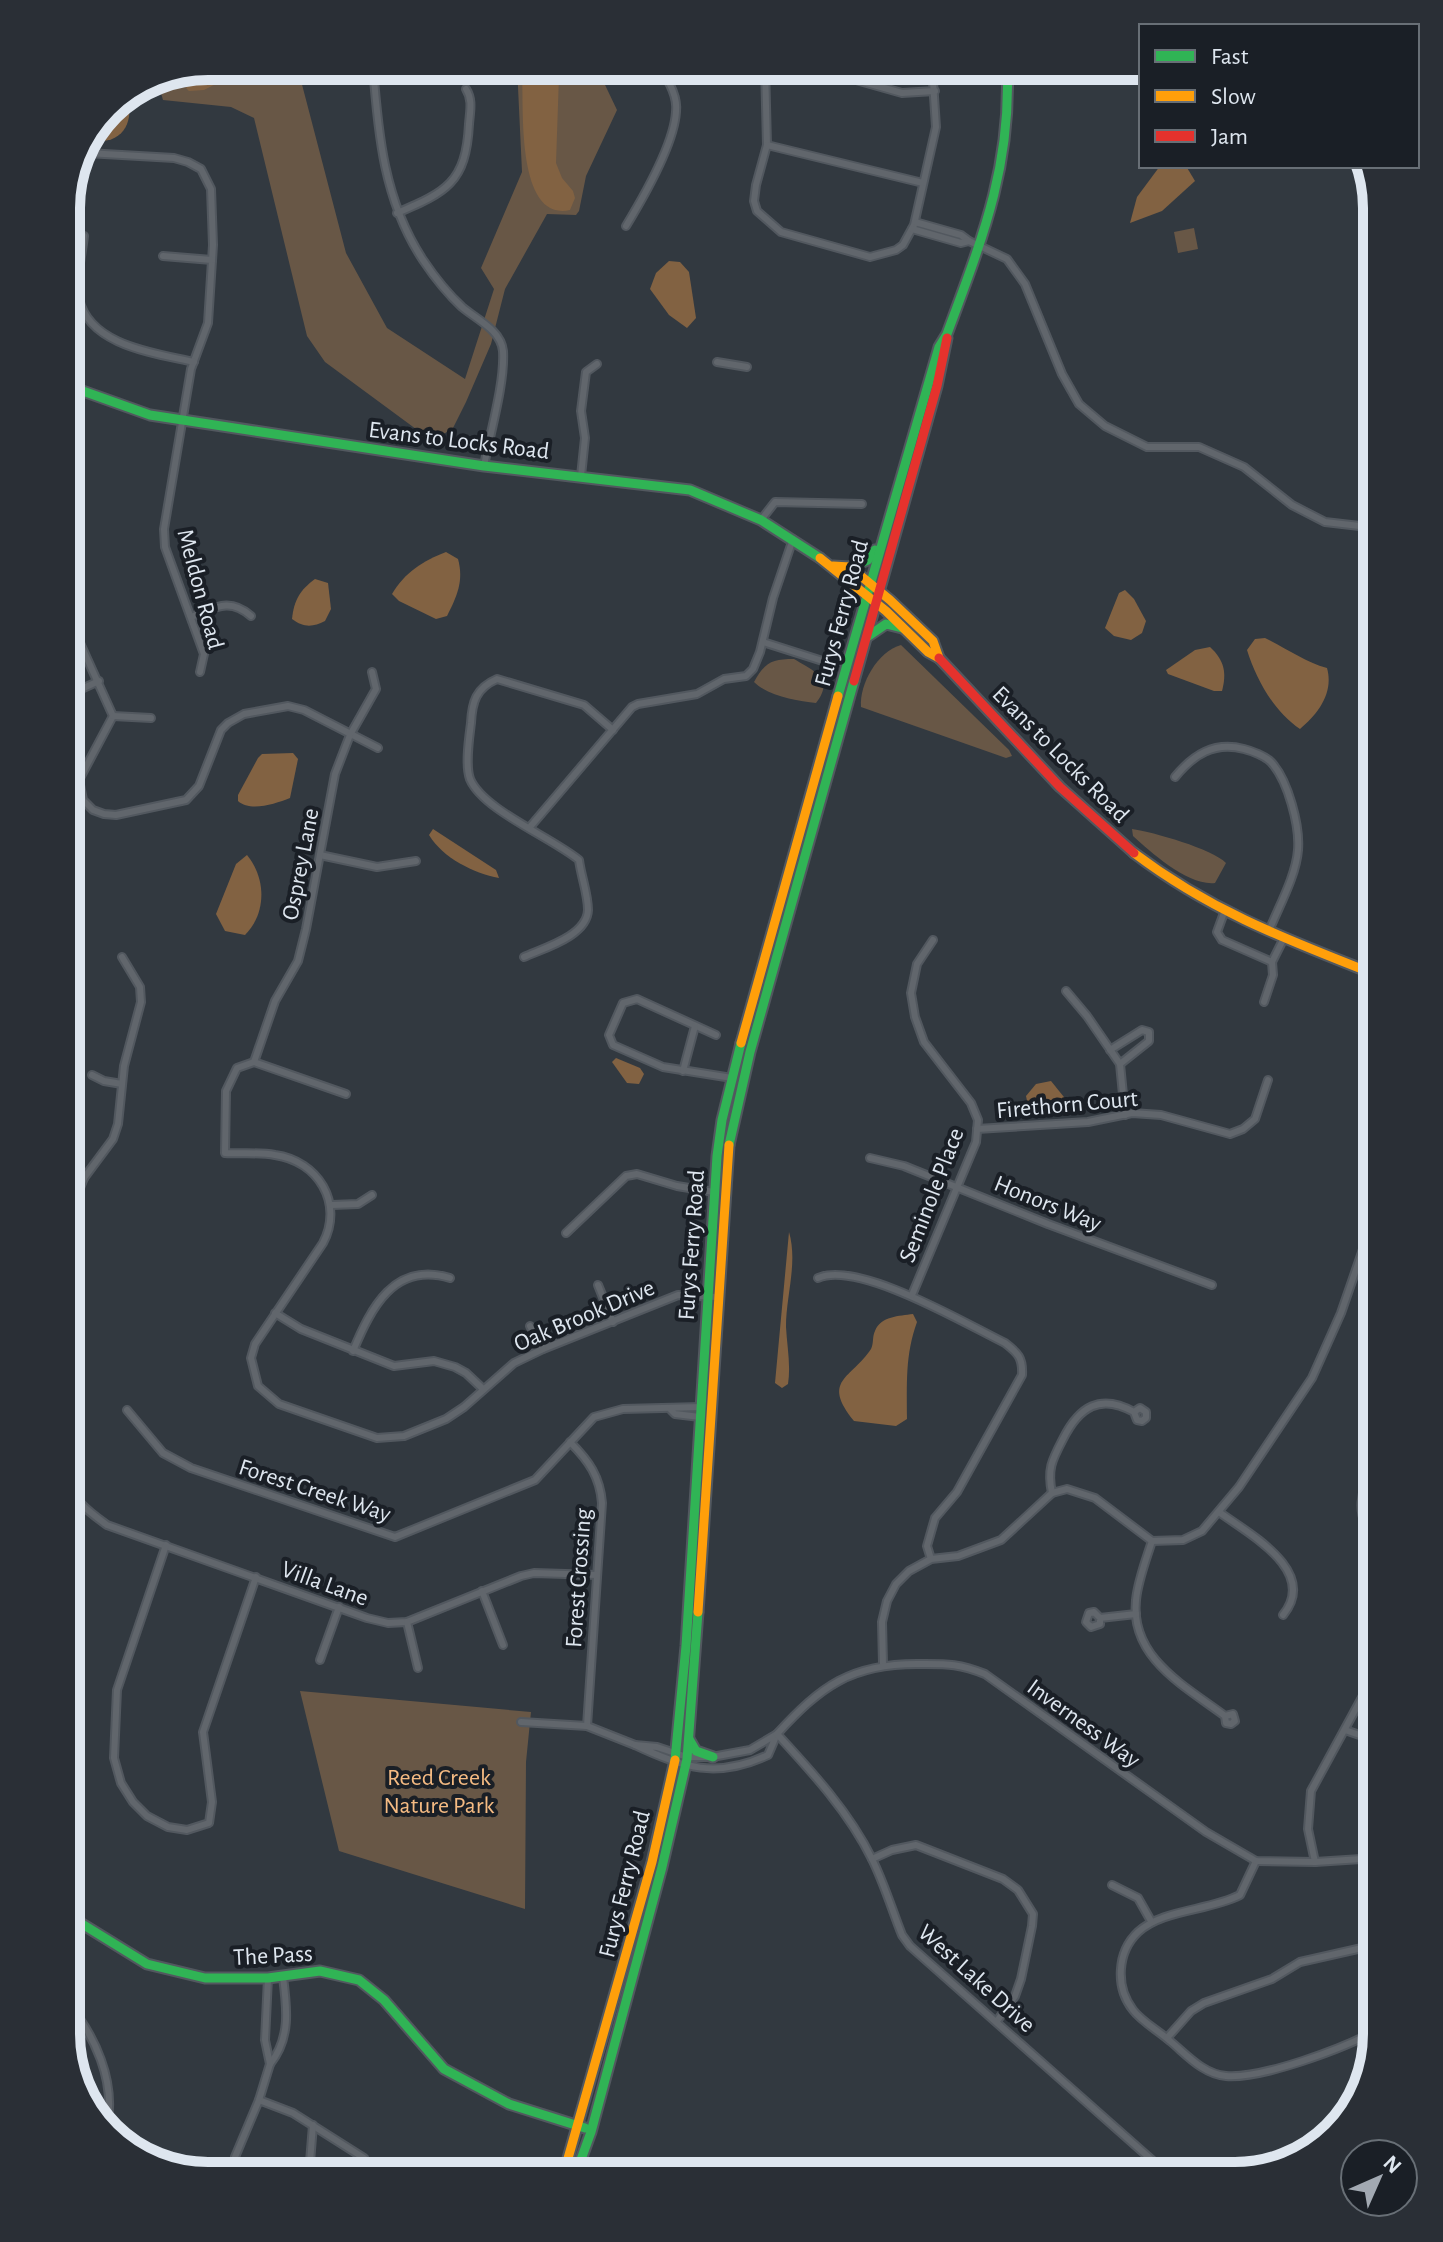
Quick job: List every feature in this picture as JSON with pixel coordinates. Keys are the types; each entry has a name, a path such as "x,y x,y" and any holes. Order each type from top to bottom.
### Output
{"main road":[{"name":"Furys Ferry Road","path":"568,2162 630,1942 676,1757 700,1412 732,1124 946,351 947,334 974,243 996,197 1006,155 1011,100 1009,80"},
{"name":"Furys Ferry Road","path":"580,2162 641,1945 686,1761 712,1297 714,1192 722,1120 869,583 939,347 947,334"},
{"name":"Evans to Locks Road","path":"80,391 150,415 484,466 690,490 761,520 833,566 845,580 928,652 939,658 1070,797 1150,865 1199,898 1363,969"},
{"path":"833,566 850,567 868,560 882,540"},
{"name":"Evans to Locks Road","path":"850,567 933,641 939,658"},
{"path":"867,637 886,624 906,630"},
{"path":"689,1737 696,1751 713,1757"},
{"name":"The Pass","path":"80,1923 147,1964 205,1978 268,1978 320,1971 359,1980 384,2000 444,2069 509,2104 591,2132"},
{"path":"630,1942 641,1945"},
{"path":"574,2142 569,2128 561,2122 584,2108"}],"street":[{"path":"374,80 377,121 397,213 424,261 462,306 486,324 503,348 499,392 484,466"},
{"path":"626,226 649,186 676,112 675,95 666,80"},
{"path":"765,80 767,145 754,201 763,218 781,232 870,257 903,245 914,225 936,127 934,80"},
{"path":"856,80 902,93 935,91"},
{"path":"397,213 437,196 460,170 469,134 471,97 466,89"},
{"path":"767,145 923,183"},
{"name":"Meldon Road","path":"92,153 174,158 188,162 201,169 211,189 212,260 208,323 194,362 164,529 165,547 204,654 200,672"},
{"path":"914,225 961,235 1007,259 1025,284 1062,374 1079,404 1105,426 1147,447 1199,447 1244,467 1292,505 1325,522 1363,526"},
{"path":"80,277 84,236"},
{"path":"163,256 212,260"},
{"path":"80,302 85,316 101,332 119,342 194,362"},
{"path":"717,362 747,367"},
{"path":"581,476 585,438 581,411 586,372 597,364"},
{"path":"761,520 775,502 862,504"},
{"path":"530,827 632,707 697,694 724,679 746,676 753,669 793,539"},
{"path":"191,617 232,604 251,616"},
{"path":"80,641 113,716"},
{"path":"763,642 832,664 843,681"},
{"path":"832,664 849,656"},
{"name":"Osprey Lane","path":"254,1062 275,1001 298,961 335,774 350,735 376,689 372,672"},
{"path":"524,957 584,924 588,913 579,860 486,801 469,776 475,696 484,684 497,679 584,705 613,730"},
{"path":"80,690 99,681"},
{"path":"80,792 93,810 116,815 186,800 199,786 221,730 228,723 244,714 288,706 304,710 378,748"},
{"path":"80,785 83,770 113,716"},
{"path":"113,716 151,718"},
{"path":"1175,777 1201,752 1215,747 1231,746 1252,751 1271,762 1285,788 1295,817 1298,851 1269,931"},
{"path":"320,855 377,867 416,861"},
{"path":"1225,910 1218,930 1222,940 1272,962"},
{"path":"1264,1002 1273,975 1272,962 1285,937"},
{"name":"Seminole Place","path":"912,1295 976,1142 978,1120 971,1103 924,1042 915,1017 911,993 917,964 933,940"},
{"path":"80,1188 113,1139 118,1124 127,1054 141,1002 140,987 122,957"},
{"path":"1066,991 1120,1064 1125,1115"},
{"path":"716,1035 637,999 623,1003 609,1031 613,1045 663,1067 732,1078"},
{"path":"683,1071 695,1026"},
{"path":"1110,1050 1142,1030 1149,1032 1149,1041 1120,1064"},
{"path":"346,1094 254,1062 237,1068 226,1091 225,1153 276,1155 296,1161 322,1185 332,1205 358,1204 372,1195"},
{"path":"92,1075 122,1084"},
{"name":"Firethorn Court","path":"977,1129 1088,1122 1125,1115 1161,1115 1230,1134 1243,1129 1255,1119 1268,1080"},
{"name":"Honors Way","path":"870,1158 904,1166 1212,1285"},
{"path":"566,1233 626,1176 637,1174 677,1186 714,1192"},
{"path":"80,1176 84,1178"},
{"name":"Oak Brook Drive","path":"332,1205 327,1236 255,1344 251,1358 258,1386 279,1404 377,1438 404,1436 446,1419 514,1363 543,1349 678,1295 712,1297"},
{"path":"883,1664 882,1622 887,1601 896,1584 909,1571 931,1559 958,1556 1001,1540 1052,1493 1067,1489 1095,1498 1152,1541 1183,1540 1202,1531 1219,1512 1312,1378 1341,1313 1363,1249"},
{"path":"818,1278 828,1273 912,1295 1005,1343 1023,1361 1022,1375 965,1479 935,1518 927,1546 931,1559"},
{"path":"353,1351 372,1309 393,1286 416,1276 439,1274 450,1278"},
{"path":"598,1285 613,1322"},
{"path":"275,1313 301,1329 394,1366 434,1361 455,1367 483,1389"},
{"path":"530,1326 543,1349"},
{"path":"1052,1493 1049,1467 1073,1419 1082,1409 1107,1404 1134,1412"},
{"name":"Forest Creek Way","path":"127,1410 163,1453 191,1468 395,1537 535,1480 594,1417 623,1409 671,1410 677,1406 700,1412"},
{"name":"Forest Crossing","path":"570,1442 593,1467 601,1490 587,1726"},
{"path":"1363,1497 1363,1518"},
{"name":"Villa Lane","path":"80,1503 107,1525 388,1623 407,1622 534,1573 597,1575"},
{"path":"1219,1512 1272,1552 1289,1571 1294,1591 1292,1602 1283,1615"},
{"path":"1152,1541 1138,1587 1136,1614 1139,1634 1156,1663 1225,1716"},
{"path":"166,1545 117,1690 114,1758 121,1783 133,1802 147,1816 168,1827 187,1830 209,1823 212,1802 203,1732 256,1577"},
{"path":"482,1591 503,1645"},
{"path":"320,1660 339,1607"},
{"path":"1100,1618 1136,1614"},
{"path":"407,1622 418,1668"},
{"name":"Inverness Way","path":"686,1761 745,1751 777,1734 823,1690 854,1674 883,1664 958,1663 985,1674 1194,1824 1256,1861 1363,1859"},
{"path":"1315,1862 1308,1829 1311,1791 1363,1696"},
{"name":"Inverness Way","path":"521,1722 587,1726 713,1770 750,1764 768,1755 777,1734"},
{"path":"1345,1730 1363,1736"},
{"name":"West Lake Drive","path":"777,1734 836,1803 872,1859 902,1935 929,1963 1154,2162"},
{"path":"745,1751 750,1764"},
{"path":"872,1859 892,1850 916,1845 1003,1879 1025,1898 1033,1914 1021,1979 1015,1996 997,2021"},
{"path":"1256,1861 1240,1895 1210,1907 1151,1921 1135,1935 1123,1954 1120,1982 1132,2010 1202,2068 1226,2076 1261,2072 1316,2057 1363,2036"},
{"path":"1112,1885 1138,1898 1151,1921"},
{"path":"1167,2038 1191,2011 1204,2003 1272,1979 1300,1962 1362,1948"},
{"path":"234,2162 270,2064 281,2049 286,2033 283,1977"},
{"path":"268,1978 265,2040 270,2064"},
{"path":"80,2019 91,2034 102,2061 107,2086 107,2112"},
{"path":"259,2100 293,2113 313,2125 364,2158 362,2162"},
{"path":"310,2162 313,2125"}],"green space":[{"path":"301,80 346,253 387,328 465,379 494,289 481,268 522,172 518,80 603,80 617,110 586,176 579,211 576,215 547,214 505,289 491,344 466,402 453,428 436,439 420,432 325,362 307,336 254,118 231,107 163,100 160,90 192,81"},
{"path":"1194,228 1198,249 1178,253 1174,232"},
{"path":"901,645 1012,756 1006,758 861,707 863,688 872,670 885,654"},
{"path":"794,659 815,672 823,682 816,703 775,694 754,682 770,663"},
{"path":"1132,829 1196,847 1226,863 1215,883 1193,879 1150,851 1133,836"},
{"name":"Reed Creek Nature Park","path":"300,1691 531,1712 526,1762 525,1909 339,1851"}],"shaded area":[{"path":"224,80 204,90 189,91 186,88 194,81"},
{"path":"522,80 559,80 556,163 562,178 573,191 575,198 570,210 553,209 540,199 526,160"},
{"path":"129,108 124,129 119,135 100,141 107,130"},
{"path":"1159,168 1187,168 1195,181 1162,211 1130,223 1137,197"},
{"path":"669,261 680,262 689,272 696,318 687,328 669,315 650,289 656,273"},
{"path":"446,552 458,559 460,574 447,616 436,619 399,601 392,594 415,568"},
{"path":"315,579 328,583 331,609 325,621 305,625 292,619 293,612 305,587"},
{"path":"1125,590 1134,599 1146,621 1142,633 1131,640 1114,636 1105,628 1119,593"},
{"path":"1265,638 1327,668 1328,686 1323,702 1300,729 1274,704 1251,661 1247,650 1255,639"},
{"path":"1210,647 1223,667 1222,691 1214,691 1168,674 1166,670 1195,650"},
{"path":"293,753 298,759 290,798 256,806 238,801 238,795 262,754"},
{"path":"433,829 496,870 499,878 469,868 450,857 429,835"},
{"path":"247,855 258,874 261,895 257,916 245,935 225,931 216,914 236,864"},
{"path":"616,1058 640,1068 644,1074 639,1084 627,1083 612,1062"},
{"path":"1051,1081 1072,1107 1071,1114 1038,1115 1029,1110 1026,1096 1036,1084"},
{"path":"789,1232 792,1267 786,1327 789,1377 788,1384 782,1388 775,1383"},
{"path":"913,1314 917,1322 909,1358 907,1419 896,1426 854,1421 840,1397 843,1381 871,1349 874,1333 882,1322"}],"traffic: fast":[{"path":"838,696 939,347 960,300 992,203 1005,137 1007,80"},
{"path":"80,390 150,415 484,466 690,490 761,520 820,558"},
{"path":"850,567 868,560 875,550"},
{"path":"867,637 886,624 902,628"},
{"path":"729,1145 750,1052 854,681"},
{"path":"675,1760 686,1646 717,1156 722,1120 741,1043"},
{"path":"580,2162 591,2132 662,1867 687,1759 698,1612"},
{"path":"689,1739 696,1751 713,1757"},
{"path":"80,1923 147,1964 205,1978 268,1978 320,1971 359,1980 384,2000 444,2069 509,2104 585,2128"}],"traffic: slow":[{"path":"820,558 886,611 928,652 939,658 933,641 890,600 850,567 833,566"},
{"path":"741,1043 838,696"},
{"path":"1134,853 1192,892 1251,923 1363,969"},
{"path":"698,1612 729,1145"},
{"path":"567,2162 652,1862 675,1760"}],"traffic: jam":[{"path":"854,681 937,386 947,338"},
{"path":"939,658 1060,787 1134,853"}]}
